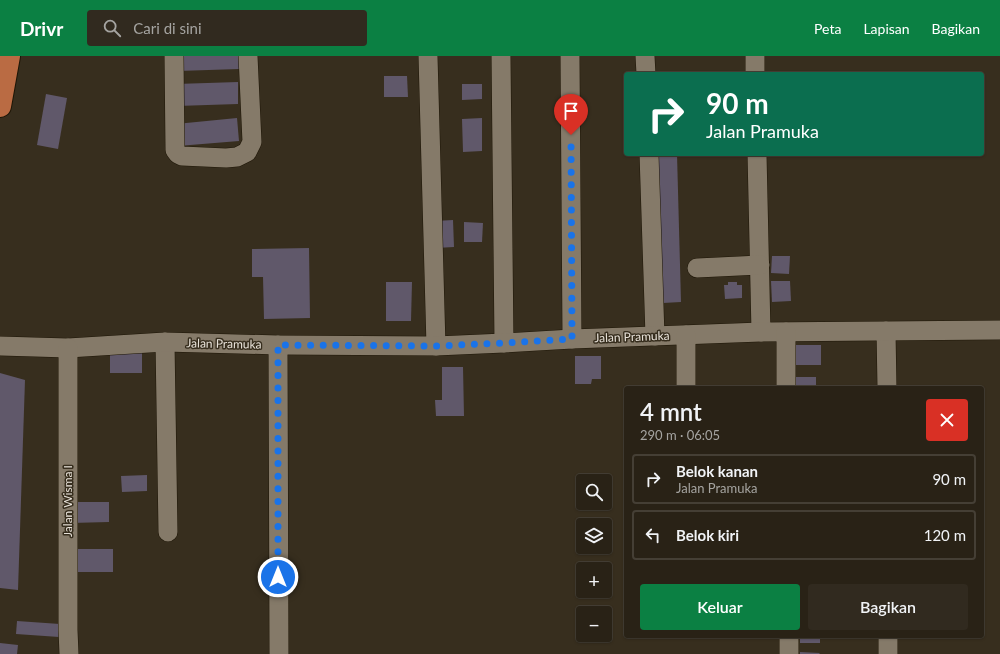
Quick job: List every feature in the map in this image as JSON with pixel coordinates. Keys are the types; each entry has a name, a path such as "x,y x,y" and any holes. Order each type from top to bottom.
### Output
{"main road":[{"path":"0,106 9,56"}],"street":[{"path":"174,56 175,150 182,156 226,158 237,157 247,152 252,142 248,56"},
{"path":"428,56 436,346"},
{"path":"501,56 504,343"},
{"path":"570,56 572,339"},
{"path":"645,56 646,72"},
{"path":"755,56 755,72"},
{"path":"649,156 655,336"},
{"path":"757,156 761,332"},
{"path":"697,268 760,265"},
{"name":"Jalan Pramuka","path":"0,346 68,348 165,342 278,345 436,346 761,332 1000,330"},
{"path":"886,331 887,386"},
{"path":"786,332 786,386"},
{"path":"686,335 686,386"},
{"path":"165,342 168,532"},
{"path":"278,345 279,654"},
{"name":"Jalan Wisma I","path":"68,348 69,654"},
{"path":"789,638 789,654"},
{"path":"888,638 888,654"}],"building":[{"path":"177,56 239,56 239,69 178,71"},
{"path":"384,76 407,76 408,97 384,97"},
{"path":"238,82 238,104 177,106 176,84"},
{"path":"462,84 482,84 482,99 462,100"},
{"path":"46,94 67,98 58,149 37,145"},
{"path":"237,118 239,141 178,146 176,124"},
{"path":"482,118 482,151 463,152 462,119"},
{"path":"658,156 677,156 681,302 663,303"},
{"path":"453,220 454,247 436,248 435,221"},
{"path":"464,222 483,223 482,242 464,242"},
{"path":"309,248 310,318 264,319 263,277 252,277 252,249"},
{"path":"772,256 790,256 789,274 771,273"},
{"path":"771,281 790,281 791,301 772,302"},
{"path":"386,282 412,282 411,321 386,321"},
{"path":"728,282 737,282 737,285 742,285 742,298 725,299 724,285 728,285"},
{"path":"793,345 821,345 821,365 793,365"},
{"path":"110,353 142,353 142,373 110,373"},
{"path":"575,356 601,356 601,379 592,379 591,384 575,384"},
{"path":"442,367 463,367 464,416 436,416 435,400 442,400"},
{"path":"0,373 25,380 18,590 0,588"},
{"path":"796,377 816,377 816,386 796,386"},
{"path":"147,475 147,491 122,492 121,476"},
{"path":"70,502 109,502 109,522 71,523"},
{"path":"74,549 113,549 113,572 74,572"},
{"path":"17,621 60,624 59,637 16,634"},
{"path":"800,638 820,638 820,643 800,643"},
{"path":"0,643 18,645 17,654 0,654"},
{"path":"800,652 820,653 800,654"}],"route":[{"path":"278,577 278,345 436,346 572,339 571,135"}]}
